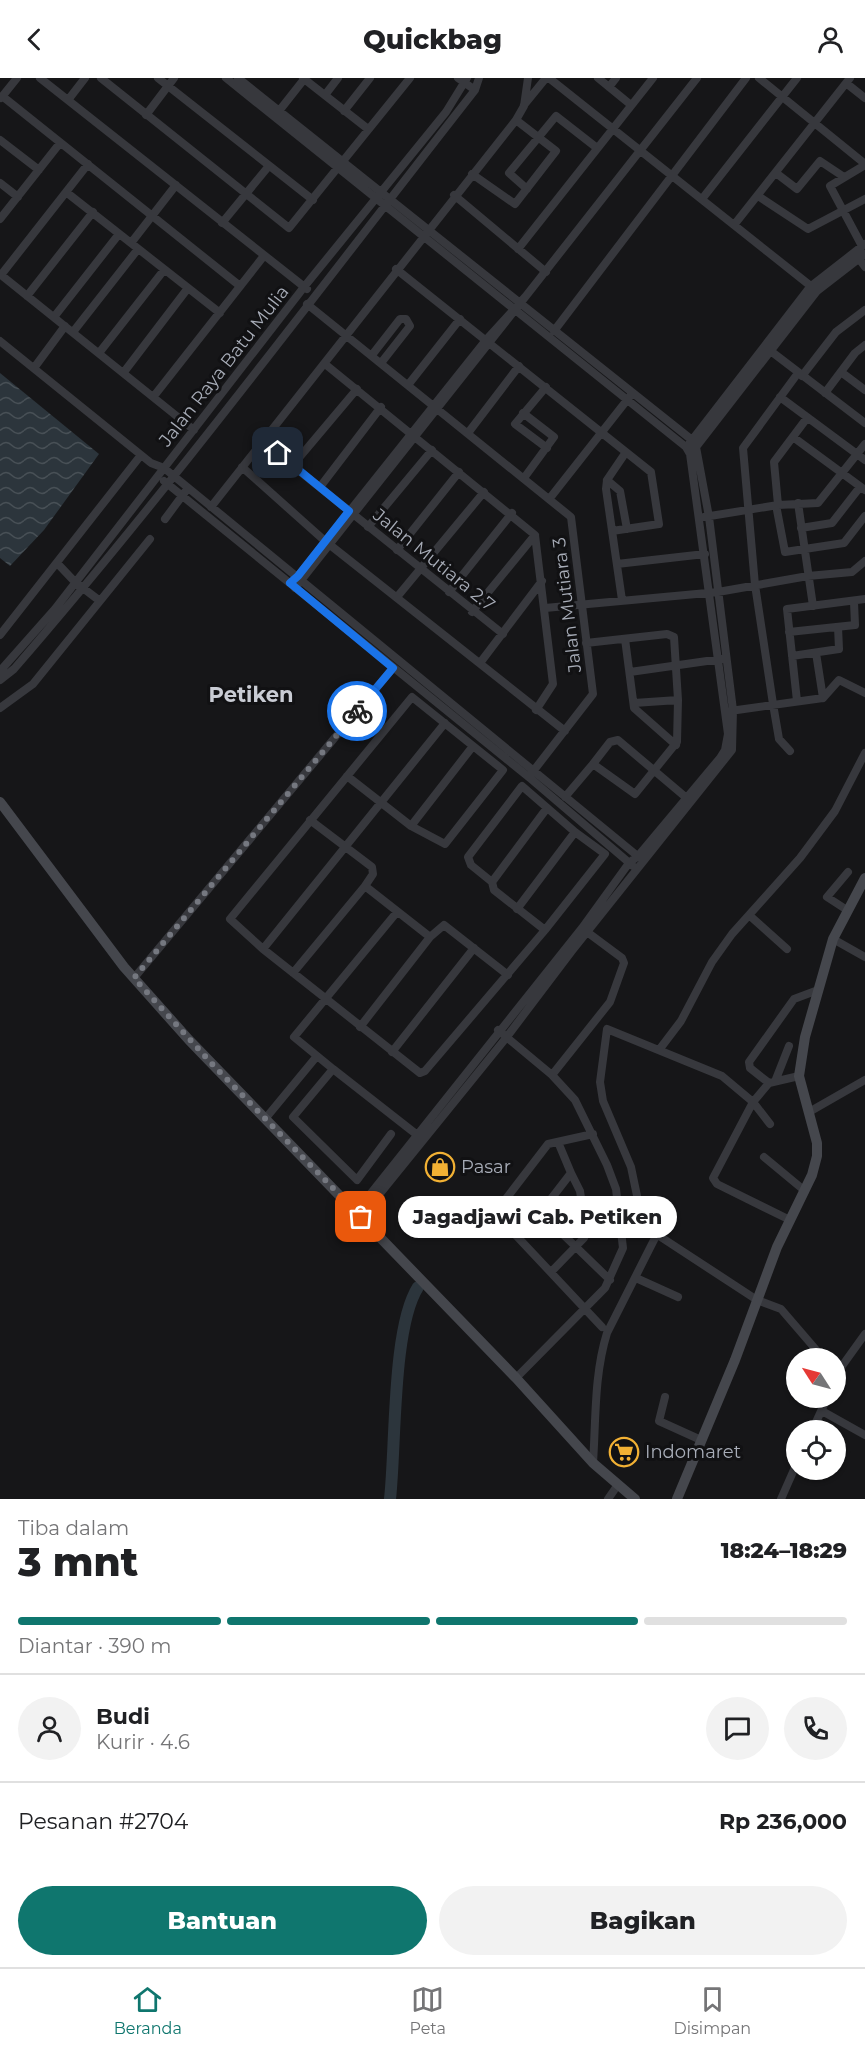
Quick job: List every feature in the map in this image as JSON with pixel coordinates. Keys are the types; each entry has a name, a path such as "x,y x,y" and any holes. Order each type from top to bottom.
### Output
{"main road":[{"path":"0,802 134,978 266,1119 516,1378 594,1463 617,1486 635,1499"},
{"path":"677,1499 818,1156 817,1143 799,1076 818,990 833,939 865,878"}],"street":[{"path":"17,78 1,98 88,164 240,286"},
{"path":"40,78 263,257 314,295"},
{"path":"68,100 85,78"},
{"path":"101,78 289,228 407,79"},
{"path":"158,78 268,167 313,200"},
{"path":"146,115 174,78"},
{"path":"226,78 340,165 390,198 514,311 694,443 729,711 732,750 641,859 638,870 584,930"},
{"path":"238,78 279,111 375,198 425,232 554,331 630,396 688,450 704,517 705,554 714,592"},
{"path":"279,111 304,78 368,129"},
{"path":"325,96 338,78"},
{"path":"344,111 370,78"},
{"path":"458,78 467,81 475,90"},
{"path":"0,680 14,669 84,589 475,90 479,78"},
{"path":"524,106 528,78"},
{"path":"211,507 348,335 396,269 547,78 673,174 814,289"},
{"path":"598,78 631,105"},
{"path":"609,87 616,78"},
{"path":"518,249 612,127 653,78"},
{"path":"292,585 301,578 435,407 546,272 697,78"},
{"path":"554,331 746,78"},
{"path":"759,78 865,165 830,186 861,251 865,267"},
{"path":"702,199 796,78"},
{"path":"734,225 848,80 865,98"},
{"name":"Jalan Raya Batu Mulia","path":"0,671 10,662 75,582 467,81"},
{"path":"527,189 509,173 557,117 597,148"},
{"path":"472,174 514,205 556,151 516,120"},
{"path":"0,140 39,170"},
{"path":"0,219 60,143"},
{"path":"776,173 798,189 820,161 844,177"},
{"path":"88,164 1,275 194,430"},
{"path":"222,223 268,167"},
{"path":"0,183 18,197"},
{"path":"131,243 176,185"},
{"path":"66,192 220,313"},
{"path":"454,195 546,272"},
{"path":"758,196 806,229 865,199"},
{"path":"27,296 93,212"},
{"path":"54,317 119,234"},
{"path":"73,332 138,249"},
{"path":"688,450 814,289 861,251"},
{"path":"154,396 263,257"},
{"path":"396,269 602,430 654,476 660,521 656,525 612,531"},
{"path":"99,353 164,270"},
{"path":"124,372 188,288"},
{"name":"Jalan Mutiara 3","path":"307,304 571,516 592,697 529,778"},
{"path":"790,751 779,739 754,585 746,510 744,445 780,397 838,329 865,310"},
{"path":"372,355 400,318 406,319 410,326 381,363"},
{"path":"408,385 460,319"},
{"path":"34,368 65,326"},
{"path":"0,341 141,455 166,483 529,778 638,870"},
{"path":"825,393 855,353 865,345"},
{"path":"767,349 865,423"},
{"path":"325,364 512,513 535,535 553,686 536,710"},
{"path":"468,433 519,366"},
{"path":"841,372 863,385"},
{"path":"546,387 515,424 547,448"},
{"path":"293,465 357,389"},
{"path":"550,498 630,396"},
{"path":"780,397 865,460"},
{"path":"320,487 381,407"},
{"path":"523,413 554,437 524,478"},
{"path":"807,417 774,462 782,551 805,551 844,543 865,516"},
{"path":"793,437 863,488 832,523 801,528"},
{"name":"Jalan Mutiara 2.7","path":"263,442 472,612 503,634"},
{"path":"704,517 777,505 818,503 865,444"},
{"path":"368,527 432,450"},
{"path":"622,600 606,494 607,480 626,452"},
{"path":"0,634 141,455"},
{"path":"151,464 164,468 301,578 487,735 534,770 641,859"},
{"path":"242,467 328,543 565,731"},
{"path":"397,550 459,472"},
{"path":"607,480 620,491 627,529"},
{"path":"165,519 188,489"},
{"path":"397,597 484,492"},
{"path":"798,503 813,606"},
{"path":"449,592 512,513"},
{"path":"472,612 535,535"},
{"path":"0,708 33,684 150,539"},
{"path":"617,564 705,554"},
{"path":"545,608 714,592 808,576 855,571 865,561"},
{"path":"57,563 75,582 100,601"},
{"path":"480,663 542,581"},
{"path":"797,701 787,609 865,599"},
{"path":"789,632 855,625 854,602"},
{"path":"792,656 839,649 838,627"},
{"path":"586,643 671,634 674,637 677,665 676,745 639,790 633,794 593,764"},
{"path":"625,639 636,711 676,745"},
{"path":"816,653 823,698"},
{"path":"630,672 721,659"},
{"path":"134,978 393,668"},
{"path":"729,711 823,698 839,680 865,693"},
{"path":"347,776 411,826 445,844 503,770 412,698 310,820 230,919 263,949 392,1052 420,1073 425,1071 508,975 545,930 605,854 575,832 522,786 468,857 471,865 492,882 494,890 545,930"},
{"path":"634,703 678,700"},
{"path":"263,949 445,723"},
{"path":"565,797 614,740 690,801"},
{"path":"411,826 473,746"},
{"path":"659,1050 681,1021 712,962 749,915 805,851 835,811 865,753"},
{"path":"492,882 548,808"},
{"path":"293,972 373,874 372,867 310,820"},
{"path":"517,909 575,832"},
{"path":"358,1214 506,1038 629,863 641,859"},
{"path":"847,910 827,897 848,872"},
{"path":"365,886 430,937"},
{"path":"397,912 294,1037 416,1134"},
{"path":"749,915 787,949"},
{"path":"360,1026 430,937 444,925 508,975"},
{"path":"552,1075 610,1002 624,963 622,958 584,930"},
{"path":"833,939 865,957"},
{"path":"392,1052 474,948"},
{"path":"358,1214 416,1134 498,1030 568,951"},
{"path":"799,1076 772,1081 750,1068 749,1062 794,999 818,990"},
{"path":"594,1023 722,1076 753,1102 771,1124"},
{"path":"607,1029 600,1082 603,1101 631,1167 642,1218 647,1228 757,1300 781,1309 815,1348"},
{"path":"498,1030 552,1075 575,1100 593,1134 616,1189 622,1224 623,1248 610,1280 516,1378"},
{"path":"789,1046 772,1081 753,1102 713,1175 713,1181 790,1220"},
{"path":"266,1119 317,1056"},
{"path":"333,1069 294,1117 357,1180 391,1134"},
{"path":"809,1112 865,1080"},
{"path":"593,1134 546,1146 495,1213 586,1307 602,1327"},
{"path":"551,1272 584,1238 587,1227 580,1191 558,1142"},
{"path":"764,1158 805,1191"},
{"path":"572,1173 542,1213 610,1280"},
{"path":"594,1463 599,1360 607,1333 656,1236"},
{"path":"636,1278 678,1297"},
{"path":"846,1357 865,1334"},
{"path":"665,1397 659,1421 701,1440"},
{"path":"818,1420 823,1408"},
{"path":"822,1411 865,1435"},
{"path":"781,1499 789,1480"},
{"path":"608,1499 617,1486"}],"water":[{"path":"0,373 99,454 44,530 10,566 0,558"}],"waterway":[{"path":"390,1499 399,1358 410,1306 418,1287"}],"way so far":[{"path":"357,711 134,978 189,1040 361,1217"}],"place":[{"name":"Pasar","path":"440,1167"},
{"name":"Jagadjawi Cab. Petiken","path":"361,1217"},
{"name":"Indomaret","path":"624,1452"}],"district":[{"name":"Petiken","path":"251,695"}],"route":[{"path":"278,453 349,511 290,583 393,668 357,711"}]}
